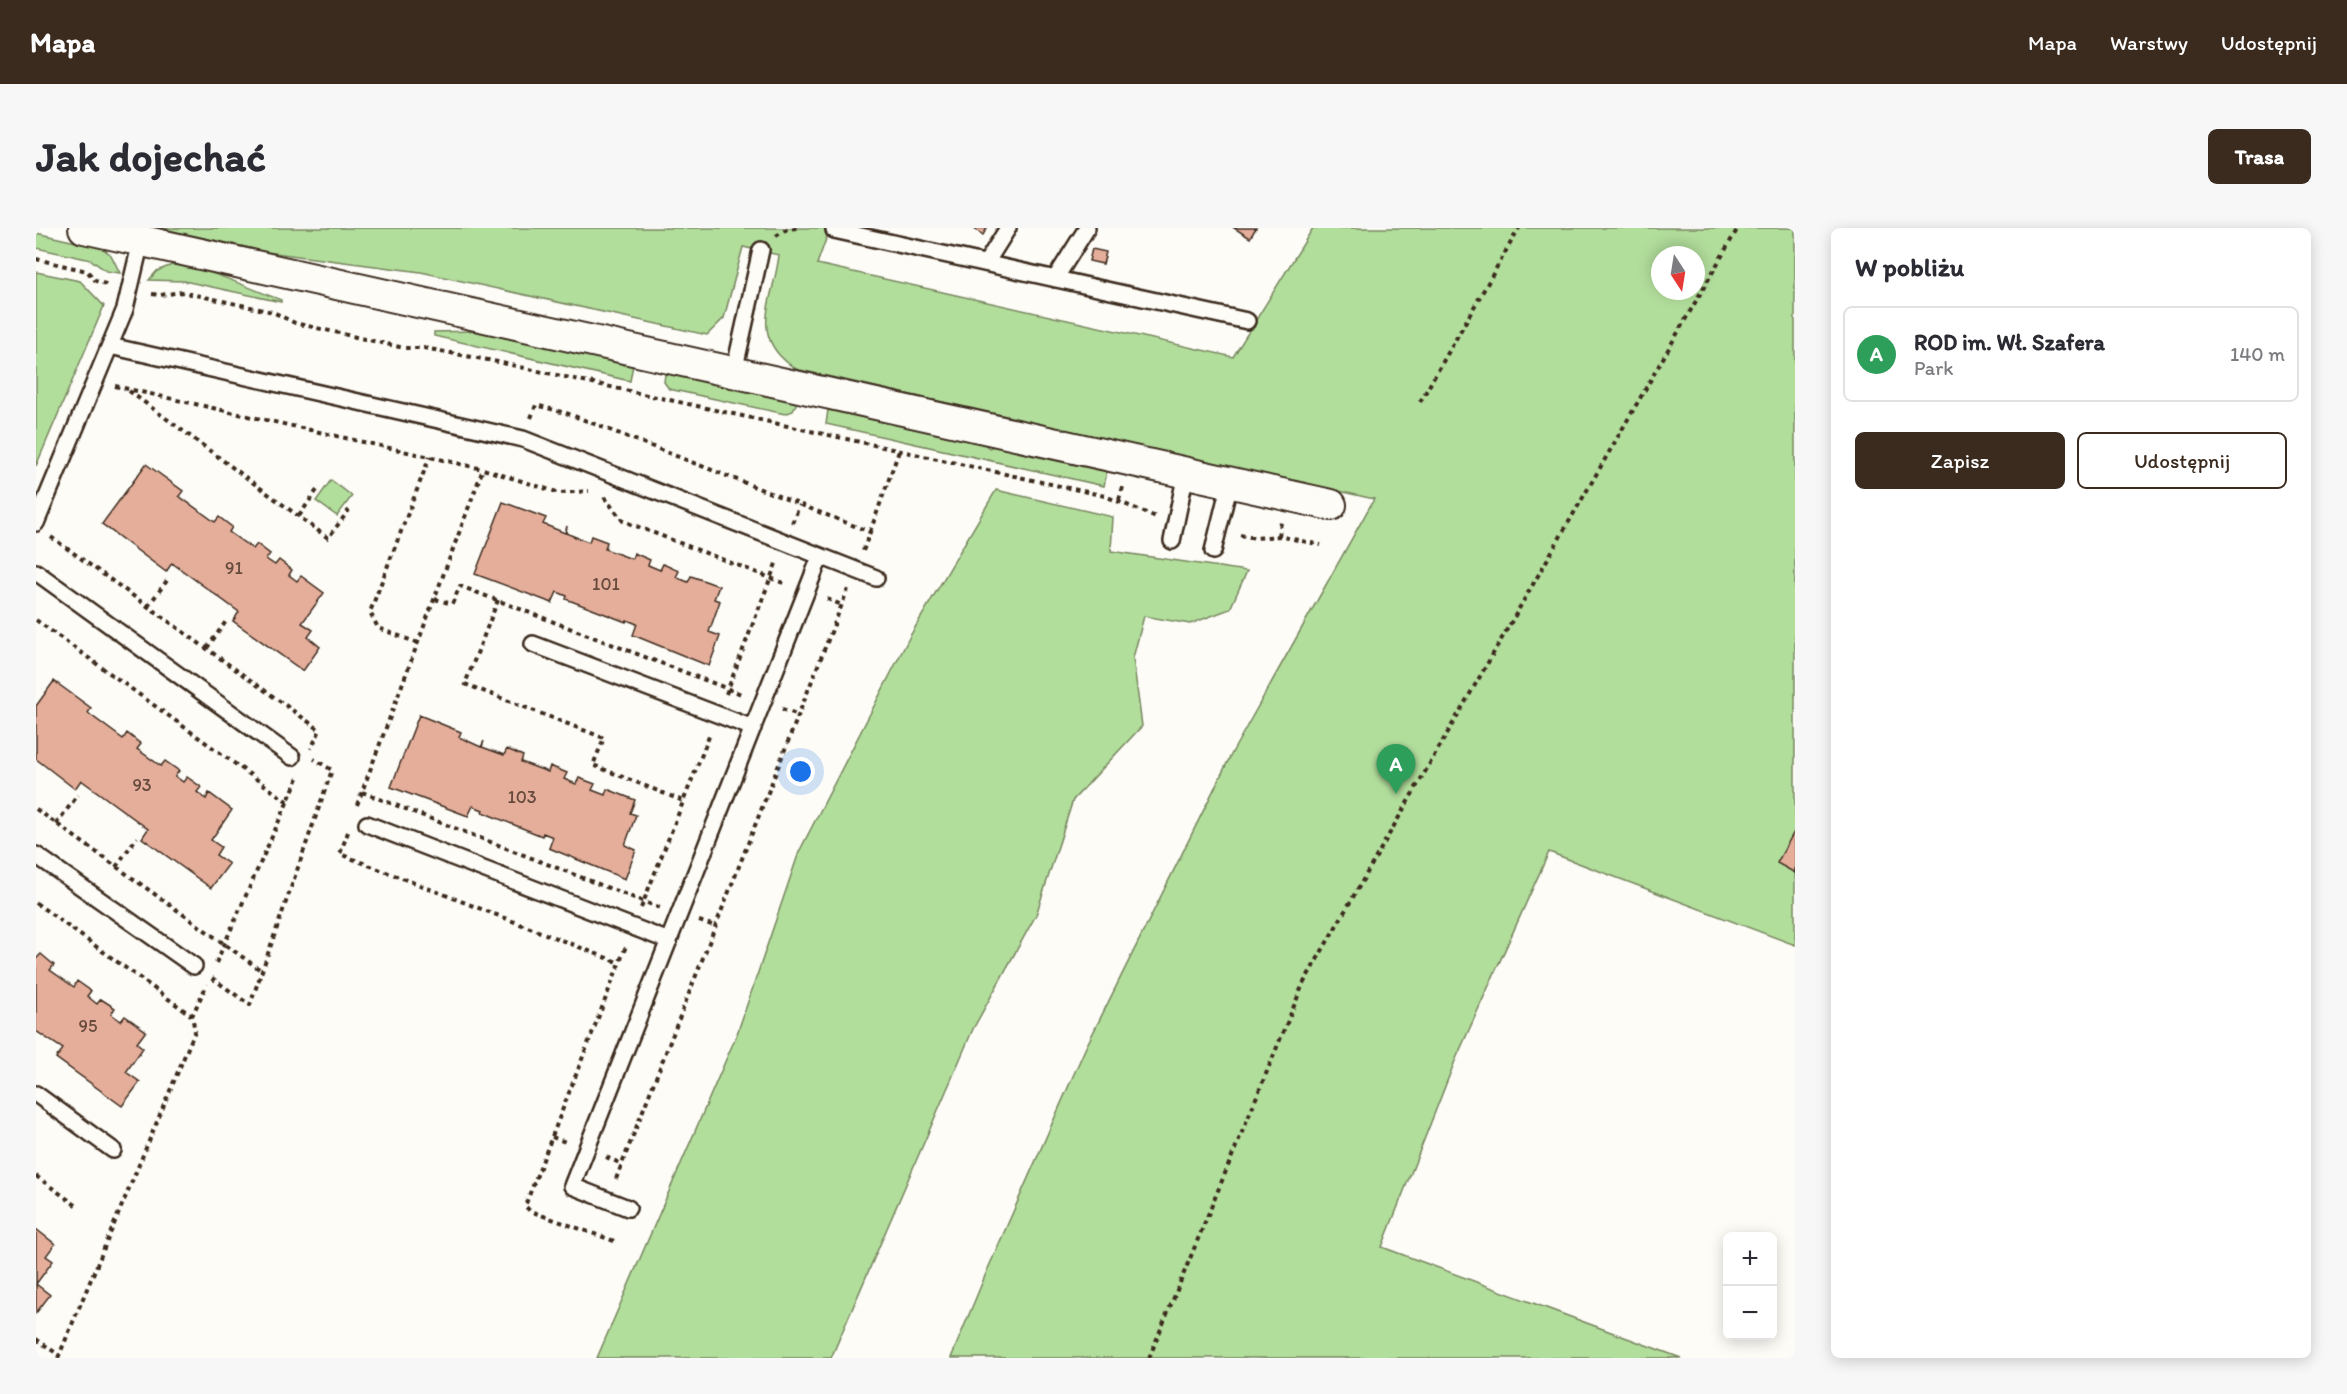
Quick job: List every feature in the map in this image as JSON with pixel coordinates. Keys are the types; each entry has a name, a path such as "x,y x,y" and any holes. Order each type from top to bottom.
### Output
{"street":[{"path":"84,228 1331,505"}],"lane":[{"path":"986,263 1008,228"},
{"path":"1055,279 1087,228"},
{"path":"834,230 1247,321"},
{"path":"36,523 125,309 141,241"},
{"path":"734,372 761,250"},
{"path":"110,346 522,439 876,578"},
{"path":"1172,542 1186,473"},
{"path":"1213,550 1230,482"},
{"path":"628,1208 572,1186 820,556"},
{"path":"36,572 292,757"},
{"path":"533,644 753,728"},
{"path":"367,824 669,941"},
{"path":"36,855 194,966"},
{"path":"36,1094 113,1150"}],"path":[{"path":"1420,402 1519,228"},
{"path":"1149,1358 1303,984 1738,228"},
{"path":"36,259 87,271 96,281 130,289 160,295 182,292 273,312 295,323 404,348 424,348 481,359 1105,496 1159,518"},
{"path":"114,386 430,456 483,469 560,494 585,490 596,492 605,497 623,520 770,578"},
{"path":"126,388 328,538 349,510"},
{"path":"870,532 899,452"},
{"path":"418,643 378,628 369,612 430,456"},
{"path":"356,810 483,469"},
{"path":"298,516 319,487"},
{"path":"1236,534 1255,538 1279,536 1321,545"},
{"path":"50,536 320,730 308,755 332,770 250,1005 210,977"},
{"path":"148,606 170,578"},
{"path":"435,599 452,604 460,586 799,715"},
{"path":"498,600 465,684 604,738 593,765 683,801"},
{"path":"36,620 288,802"},
{"path":"207,648 227,620"},
{"path":"224,945 300,775"},
{"path":"362,792 679,915 715,926"},
{"path":"56,824 78,795"},
{"path":"36,809 262,971"},
{"path":"349,828 340,854 620,963"},
{"path":"116,867 136,837"},
{"path":"36,903 192,1016 195,1031 58,1357 36,1339"},
{"path":"36,1176 77,1206"}],"green space":[{"path":"157,228 830,228 817,264 1233,357 1313,228 1795,228 1795,945 1549,852 1455,1061 1382,1247 1681,1358 951,1358 1085,1049 1233,751 1374,499 796,369 781,357 767,331 769,303 779,255 743,247 724,318 707,335 421,272 267,252"},
{"path":"36,233 102,248 111,255 120,273 106,271 91,260 36,248"},
{"path":"172,265 213,274 281,300 281,302 184,281 149,280 157,271"},
{"path":"36,272 80,281 104,306 36,466"},
{"path":"474,331 633,365 630,381 434,336 434,332"},
{"path":"665,374 797,402 793,411 785,414 669,389 664,382"},
{"path":"828,410 984,444 989,448 994,446 1107,471 1104,486 826,424"},
{"path":"331,480 352,496 337,516 316,501"},
{"path":"996,490 1113,517 1111,551 1247,571 1230,609 1190,624 1144,616 1133,658 1142,726 1073,800 1036,915 973,1029 831,1358 597,1358 737,1034 799,852 910,636"}],"building":[{"path":"973,228 987,228 983,235"},
{"path":"1234,228 1256,228 1250,238"},
{"path":"1092,249 1106,252 1103,264 1089,261"},
{"path":"146,464 183,491 179,496 215,522 219,517 232,527 229,532 253,549 257,544 270,554 266,559 275,565 279,560 292,570 289,575 297,581 301,576 324,593 302,623 313,630 308,637 320,647 303,671 233,621 239,612 172,563 166,572 102,524"},
{"path":"503,502 546,518 543,524 565,533 567,526 566,533 578,538 589,542 591,536 607,542 605,549 632,559 634,553 650,560 648,565 660,570 663,564 679,571 676,577 688,582 691,576 719,586 714,599 720,601 709,632 720,636 709,666 633,635 637,624 566,599 567,596 557,592 552,603 475,574"},
{"path":"54,681 91,708 88,713 123,739 127,733 141,744 137,749 161,766 165,761 179,771 175,776 183,782 187,777 201,787 197,792 206,799 209,793 232,810 211,840 221,847 216,855 229,864 211,888 142,838 148,829 81,780 75,789 36,759 36,706"},
{"path":"419,715 461,732 459,737 481,747 484,741 482,747 504,755 507,749 523,756 521,762 548,772 550,766 567,773 564,779 576,784 579,778 595,784 592,790 605,795 607,789 635,800 630,813 636,815 625,845 636,850 625,879 549,848 553,837 543,833 542,836 482,812 483,810 473,806 468,816 391,787"},
{"path":"1795,830 1795,873 1777,863"},
{"path":"41,954 54,965 50,970 74,987 77,981 91,991 87,996 97,1004 101,999 115,1008 111,1014 121,1021 125,1016 146,1031 137,1043 143,1048 126,1072 140,1082 122,1106 56,1058 63,1049 36,1031 36,959"},
{"path":"36,1229 55,1244 46,1256 53,1261 36,1284"},
{"path":"36,1284 50,1295 36,1313"}],"place":[{"name":"ROD im. Wł. Szafera","path":"1396,794"}]}
